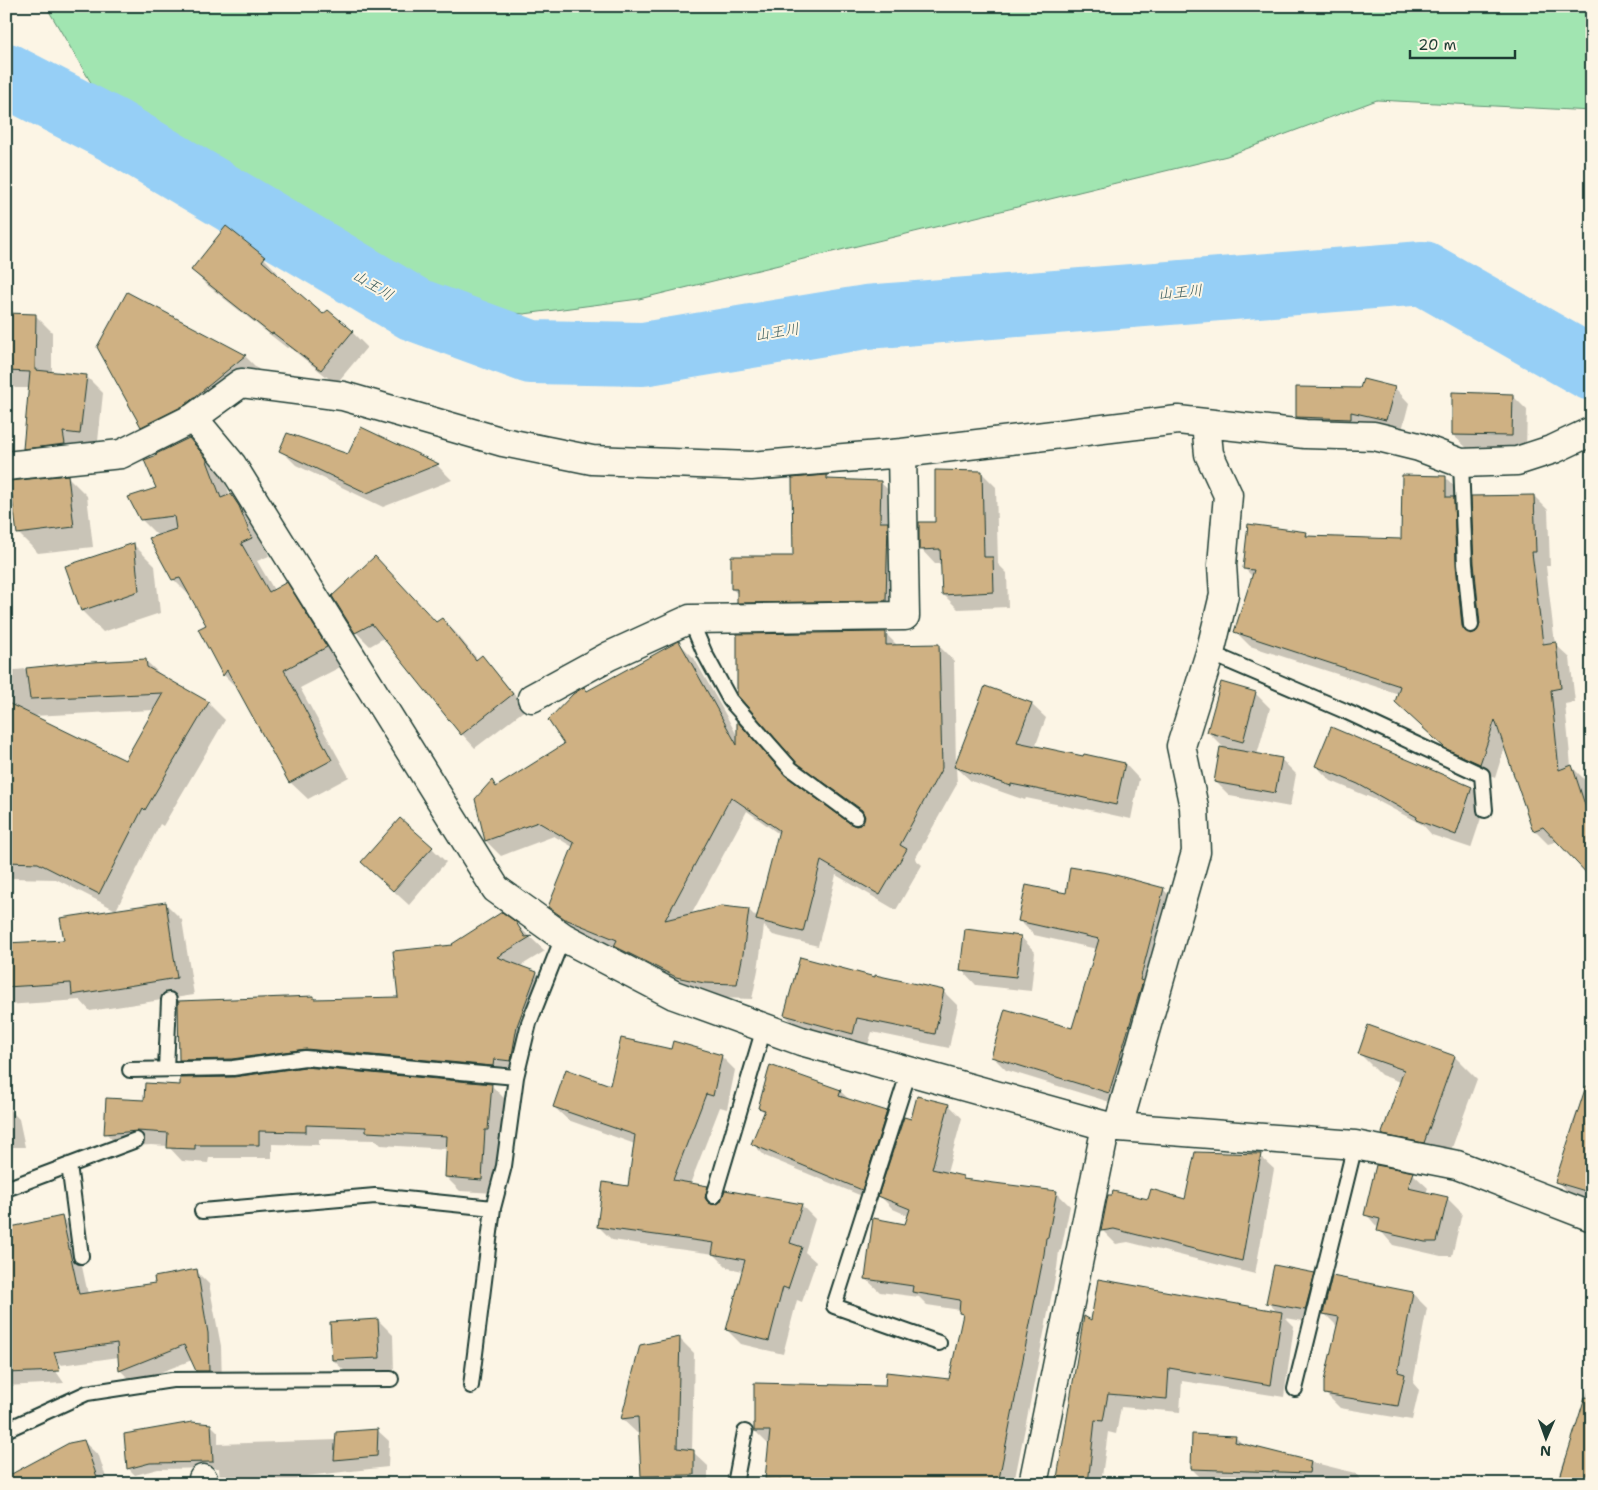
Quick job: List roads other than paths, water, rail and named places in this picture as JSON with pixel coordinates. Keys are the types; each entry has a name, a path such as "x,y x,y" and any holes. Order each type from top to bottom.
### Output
{"street":[{"path":"6,466 121,454 193,418 241,383 343,396 503,442 592,460 751,466 902,453 1178,420 1305,434 1374,436 1418,447 1461,464 1518,461 1554,449 1591,431"},
{"path":"193,418 232,464 496,889 563,937 674,995 801,1041 909,1071 1112,1126 1355,1145 1457,1165 1592,1217"},
{"path":"1033,1484 1112,1126 1196,852 1194,807 1181,746 1210,653 1224,595 1222,565 1228,495 1209,454 1206,424"},
{"path":"532,698 609,656 690,619 905,616 902,453"}],"lane":[{"path":"1461,464 1465,564 1471,626"},
{"path":"690,619 730,700 791,769 856,817"},
{"path":"1210,653 1346,711 1482,774 1485,810"},
{"path":"471,1386 493,1208 504,1166 516,1078 529,1023 563,937"},
{"path":"166,1069 170,1000"},
{"path":"714,1196 764,1028"},
{"path":"130,1070 233,1068 305,1058 516,1078"},
{"path":"909,1071 834,1306 939,1343"},
{"path":"6,1188 136,1140"},
{"path":"1295,1389 1355,1145"},
{"path":"69,1166 81,1256"},
{"path":"202,1211 375,1196 493,1208"},
{"path":"6,1430 87,1393 172,1380 391,1379"},
{"path":"735,1484 745,1432"}],"waterway":[{"name":"山王川","path":"6,75 113,130 414,309 531,352 643,354 866,317 1423,273 1592,369"}]}
